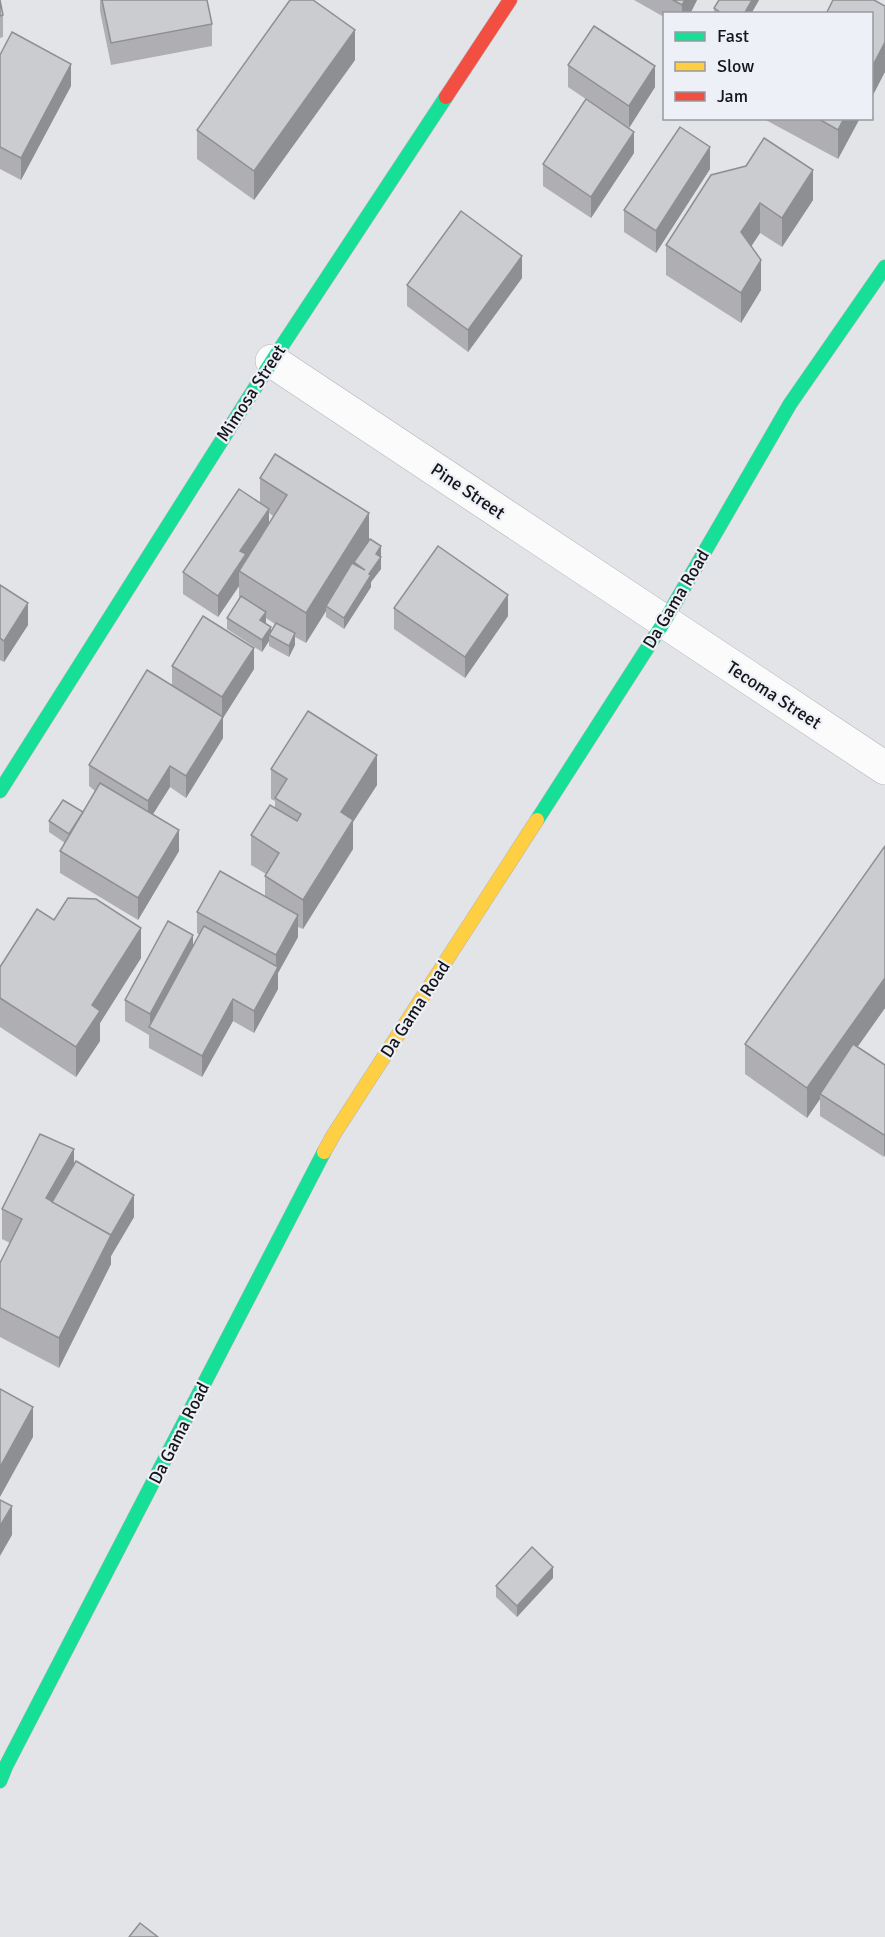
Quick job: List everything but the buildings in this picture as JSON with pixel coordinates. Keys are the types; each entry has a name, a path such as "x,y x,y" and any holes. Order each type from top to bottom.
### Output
{"street":[{"name":"Mimosa Street","path":"0,791 272,361 510,0"},
{"name":"Da Gama Road","path":"0,1782 6,1766 334,1134 664,622 790,404 885,267"},
{"name":"Pine Street","path":"272,361 664,622"},
{"name":"Tecoma Street","path":"664,622 885,768"}],"traffic: fast":[{"path":"0,791 272,361 446,97"},
{"path":"537,820 664,622 790,404 885,267"},
{"path":"0,1781 324,1152"}],"traffic: slow":[{"path":"324,1152 537,820"}],"traffic: jam":[{"path":"446,97 510,0"}]}
